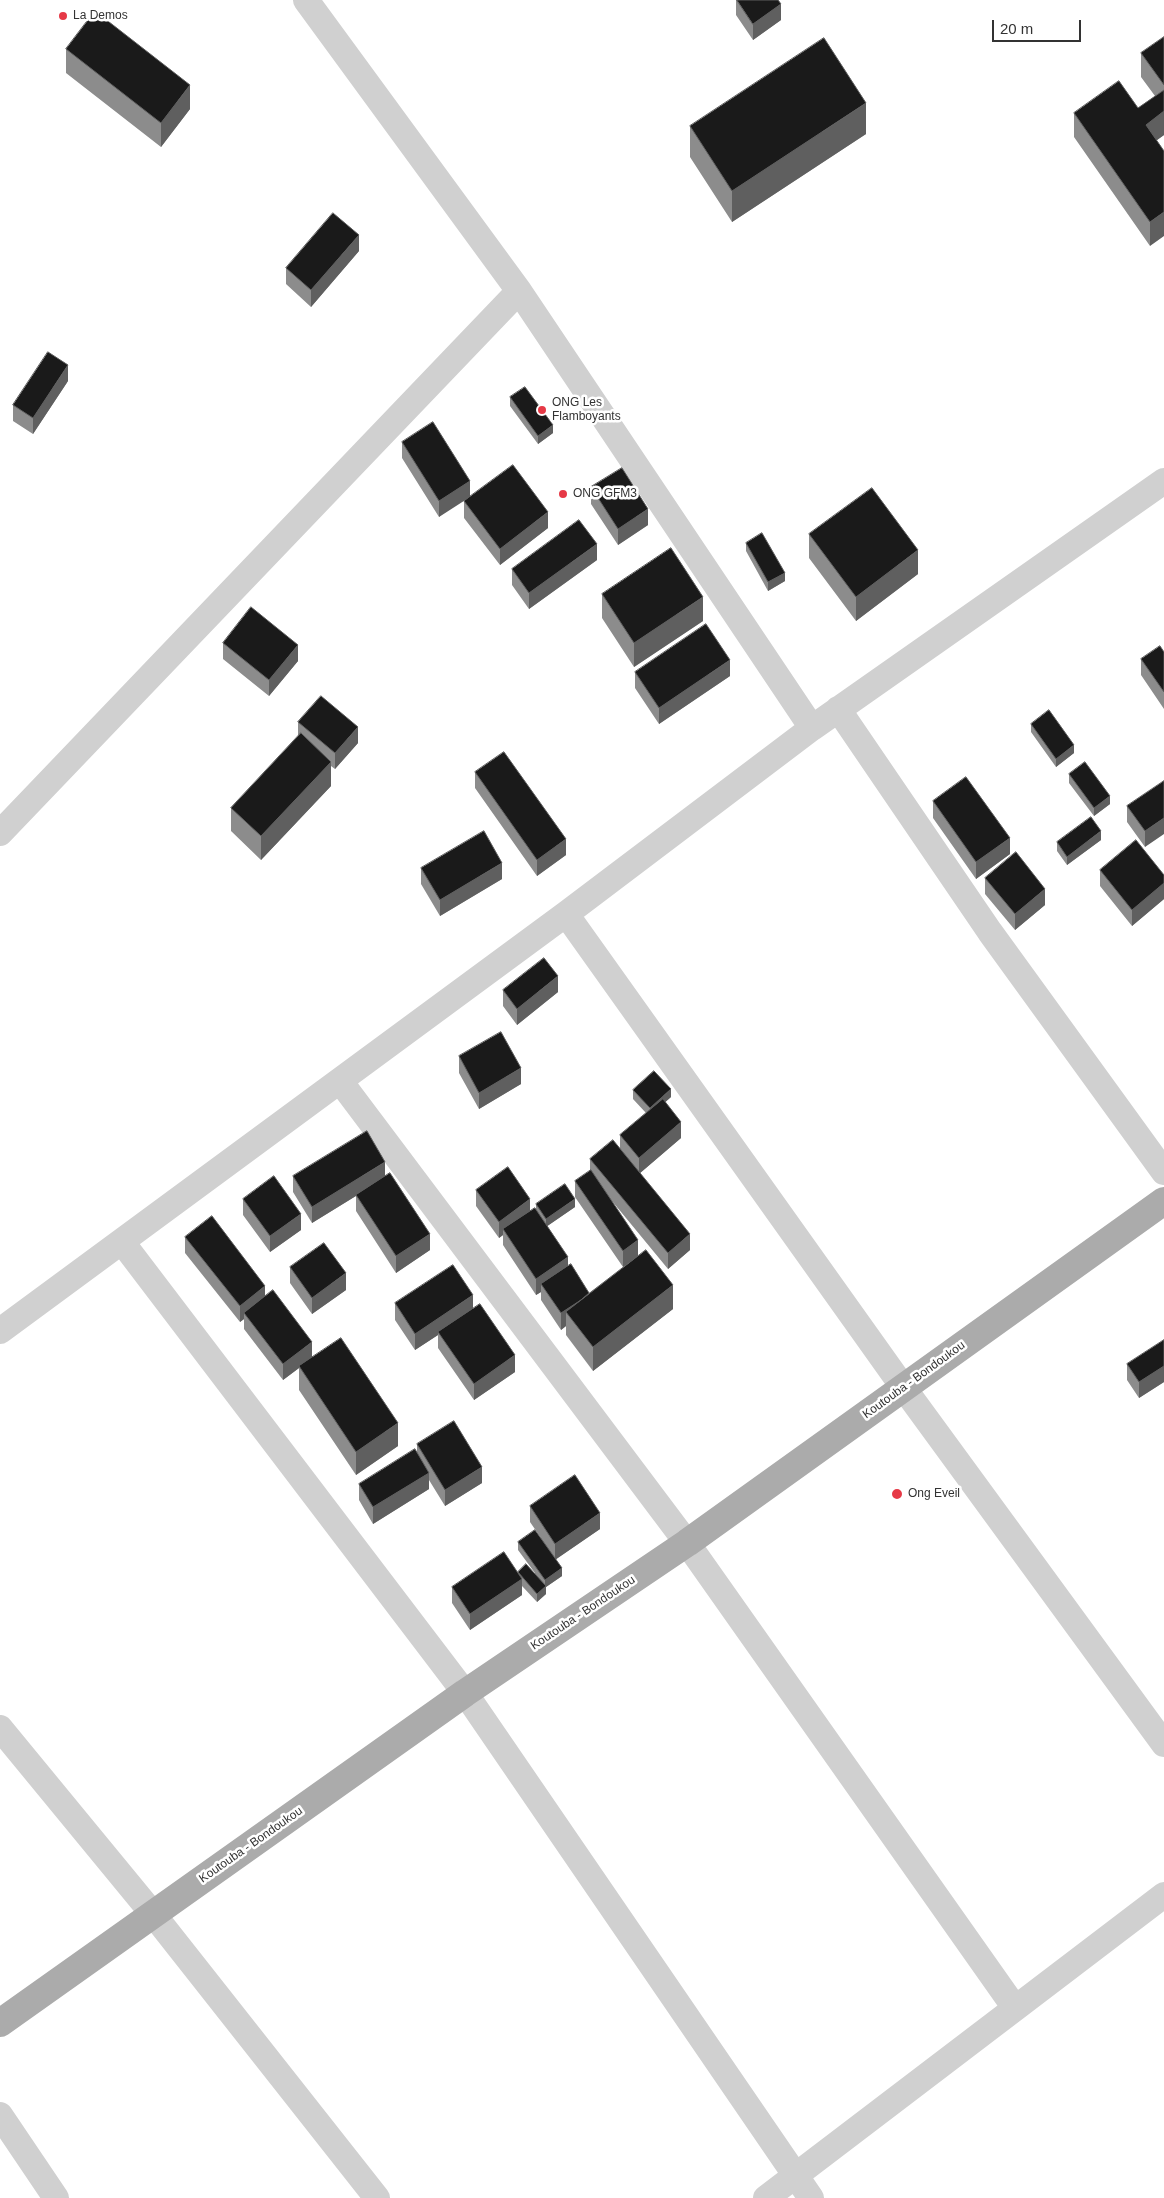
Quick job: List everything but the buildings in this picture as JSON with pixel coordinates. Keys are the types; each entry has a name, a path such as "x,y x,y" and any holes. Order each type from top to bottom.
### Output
{"main road":[{"name":"Koutouba - Bondoukou","path":"0,2023 465,1693 687,1543 1164,1201"}],"street":[{"path":"306,0 520,291 812,728"},
{"path":"0,833 520,291"},
{"path":"0,1331 566,914 812,728 1164,481"},
{"path":"838,710 990,932 1164,1172"},
{"path":"566,914 903,1387 1164,1744"},
{"path":"340,1081 687,1543 1015,2008"},
{"path":"122,1242 465,1693 811,2198"},
{"path":"0,1728 153,1914 378,2198"},
{"path":"766,2198 1164,1895"},
{"path":"0,2115 56,2198"}],"place":[{"name":"La Demos","path":"63,16"},
{"name":"ONG Les Flamboyants","path":"542,410"},
{"name":"ONG GFM3","path":"563,494"},
{"name":"Ong Eveil","path":"897,1494"}]}
